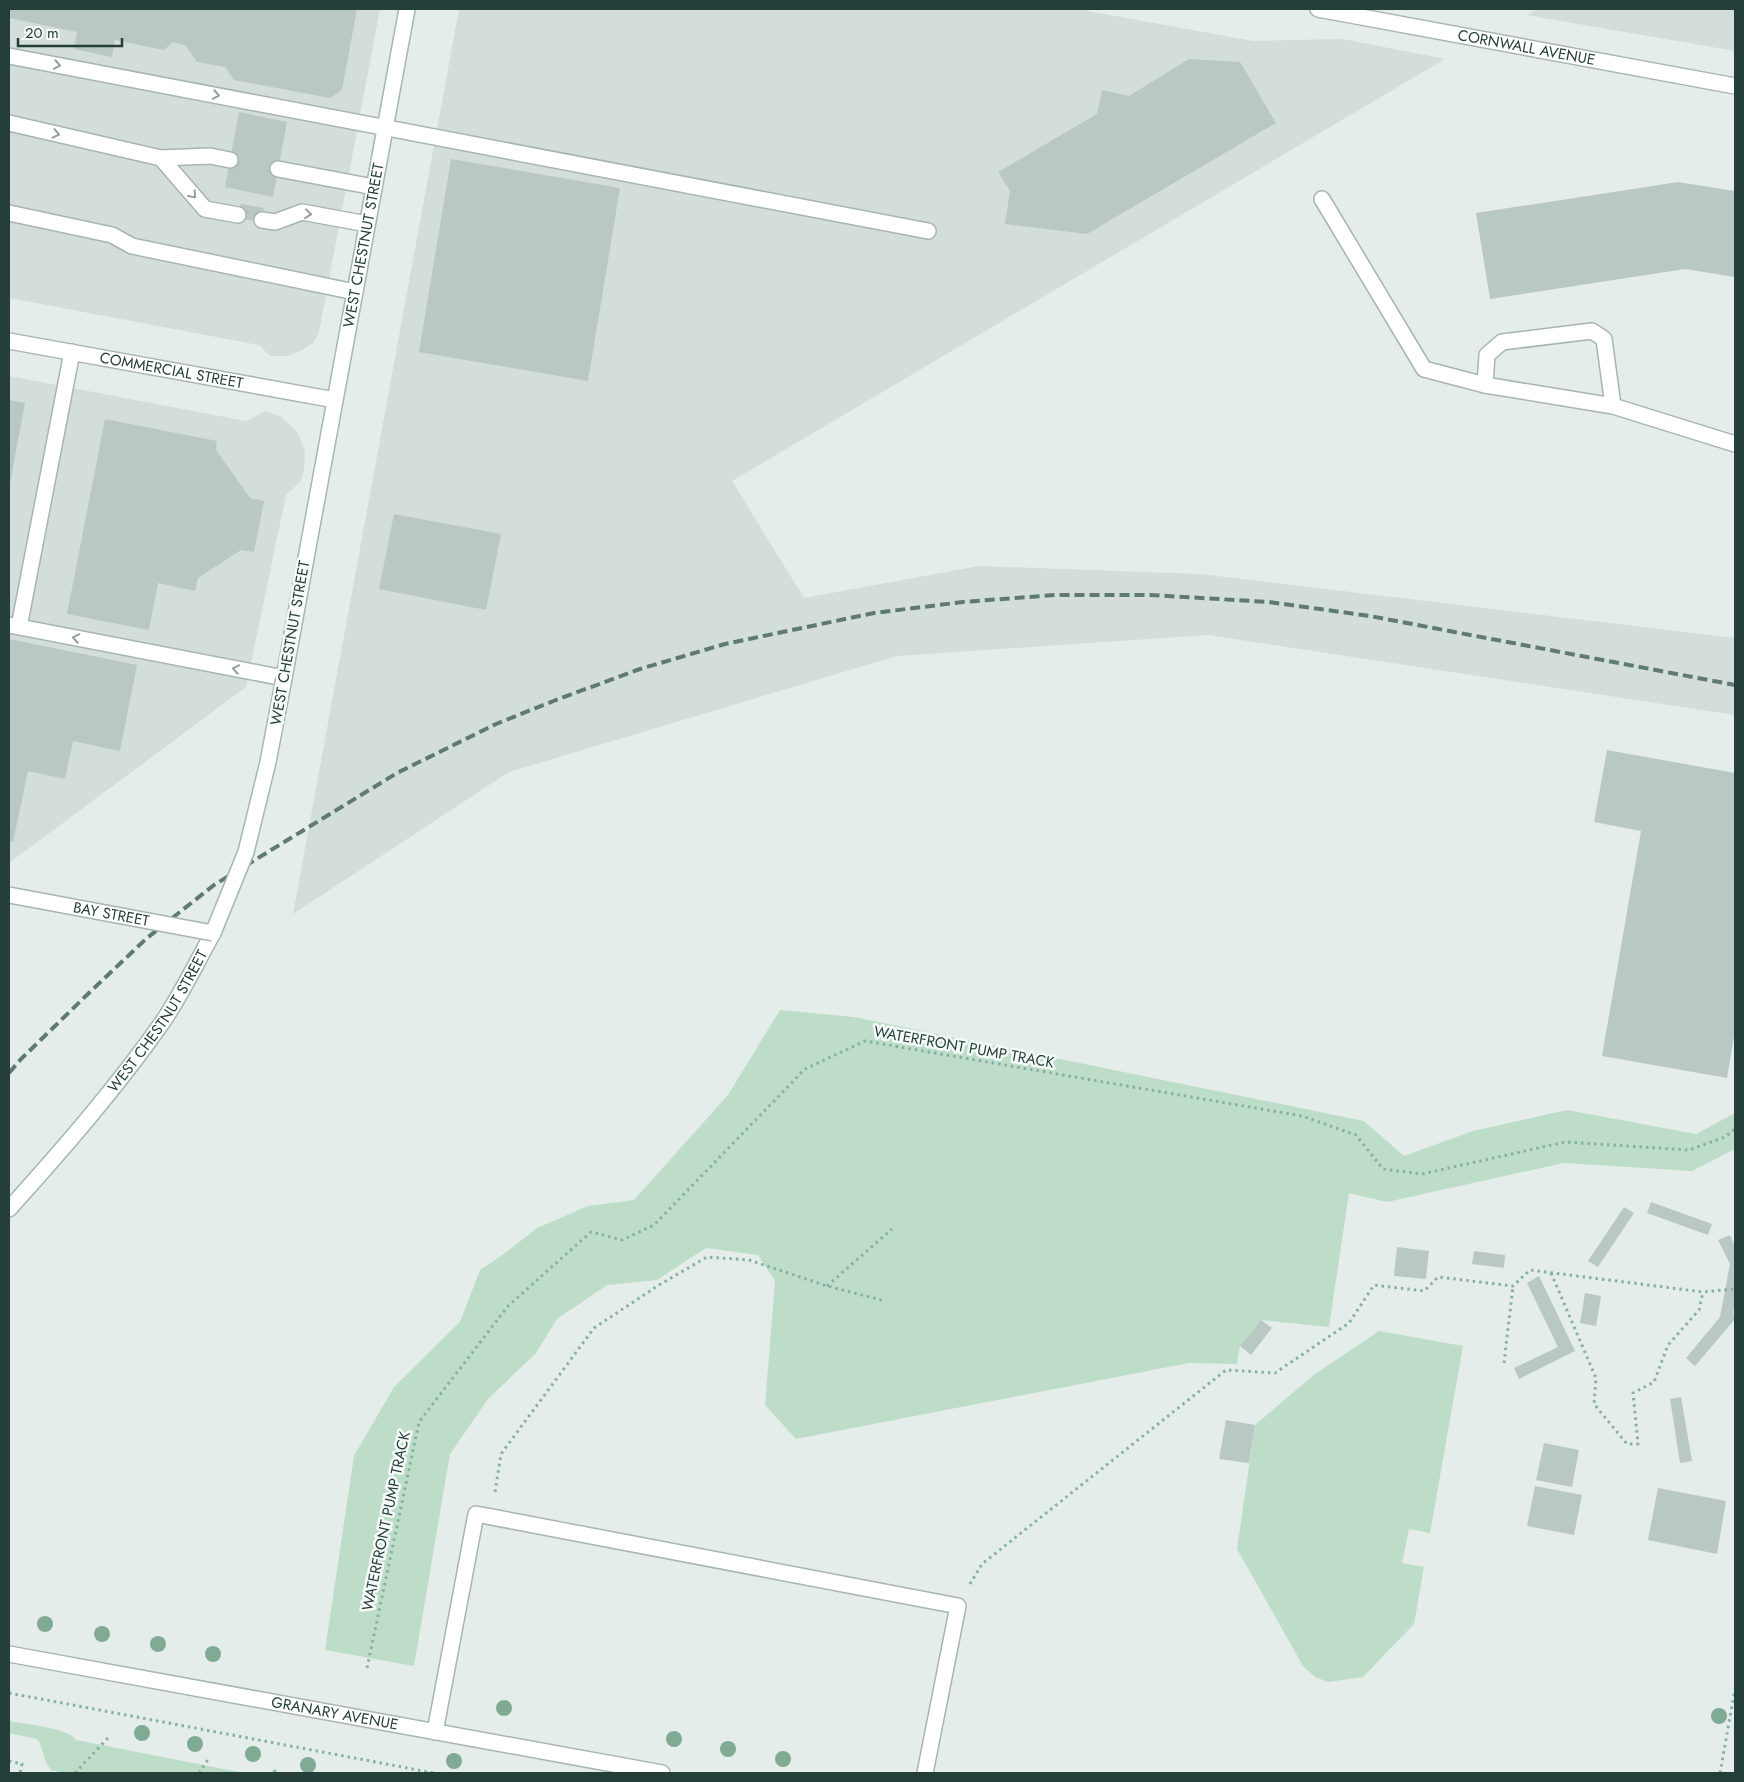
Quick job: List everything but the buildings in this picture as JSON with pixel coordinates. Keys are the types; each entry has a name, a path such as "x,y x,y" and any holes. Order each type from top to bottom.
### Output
{"street":[{"name":"WEST CHESTNUT STREET","path":"9,1209 111,1093 165,1018 213,933 246,852 268,762 407,9"},
{"name":"CORNWALL AVENUE","path":"1318,9 1735,86"},
{"path":"9,56 928,231"},
{"path":"9,123 161,158 210,156 230,160"},
{"path":"161,158 205,209 238,216"},
{"path":"278,169 374,187"},
{"path":"1322,198 1424,369 1485,385 1613,406 1735,444"},
{"path":"262,220 275,222 302,212 367,224"},
{"path":"9,213 112,235 132,246 355,292"},
{"path":"1485,385 1487,355 1502,342 1592,331 1604,339 1613,406"},
{"name":"COMMERCIAL STREET","path":"9,341 335,400"},
{"path":"72,352 14,626 284,678"},
{"name":"BAY STREET","path":"9,895 213,933"},
{"path":"435,1732 476,1514 958,1606 925,1773"},
{"name":"GRANARY AVENUE","path":"9,1654 662,1773"}],"path":[{"name":"WATERFRONT PUMP TRACK","path":"367,1668 419,1422 508,1306 592,1232 622,1240 654,1225 806,1069 865,1041 1302,1116 1356,1135 1383,1169 1422,1174 1565,1142 1690,1150 1725,1137 1735,1129"},
{"path":"826,1286 892,1229"},
{"path":"491,1517 501,1454 594,1328 659,1285 707,1258 749,1260 826,1286 885,1301"},
{"path":"1504,1364 1513,1286 1530,1270 1703,1292 1735,1289"},
{"path":"1551,1273 1596,1378 1594,1404 1627,1444 1638,1444 1633,1393 1654,1382 1668,1345 1699,1310 1703,1292"},
{"path":"958,1606 982,1564 1226,1370 1275,1373 1349,1323 1374,1285 1424,1291 1438,1277 1513,1286"},
{"path":"1720,1773 1735,1689"},
{"path":"9,1694 434,1773"},
{"path":"75,1773 108,1738"},
{"path":"199,1773 209,1758"},
{"path":"9,1761 22,1764 20,1773"}],"shaded area":[{"path":"9,9 380,9 319,332 313,343 288,356 270,356 259,345 9,298"},
{"path":"459,9 1077,9 1253,41 1343,39 1445,59 732,481 804,598 979,566 1200,574 1735,638 1735,715 1208,635 897,656 509,772 293,914"},
{"path":"1540,9 1735,9 1735,51 1526,15"},
{"path":"9,376 246,421 266,411 283,418 297,432 305,450 304,470 301,481 286,495 246,687 9,863"}],"green space":[{"path":"780,1010 854,1017 1364,1121 1404,1156 1473,1131 1567,1110 1696,1134 1735,1113 1735,1149 1692,1171 1564,1163 1387,1202 1349,1193 1329,1327 1261,1320 1240,1346 1237,1364 1189,1363 796,1439 765,1405 775,1281 758,1255 706,1248 657,1280 607,1285 557,1319 536,1353 488,1399 450,1454 414,1666 325,1650 354,1456 394,1387 460,1322 480,1270 537,1228 588,1206 634,1200 728,1095"},
{"path":"1379,1331 1463,1346 1430,1533 1409,1529 1402,1563 1424,1567 1414,1624 1363,1677 1328,1682 1315,1677 1303,1666 1237,1549 1255,1425 1315,1374"},
{"path":"9,1721 65,1732 76,1740 244,1773 57,1773 58,1771 52,1771 46,1763 37,1739 9,1733"}],"railway":[{"path":"9,1073 21,1059 147,938 214,885 397,773 496,724 556,700 640,669 725,644 874,613 963,602 1056,595 1150,595 1269,602 1370,616 1735,685"}]}
